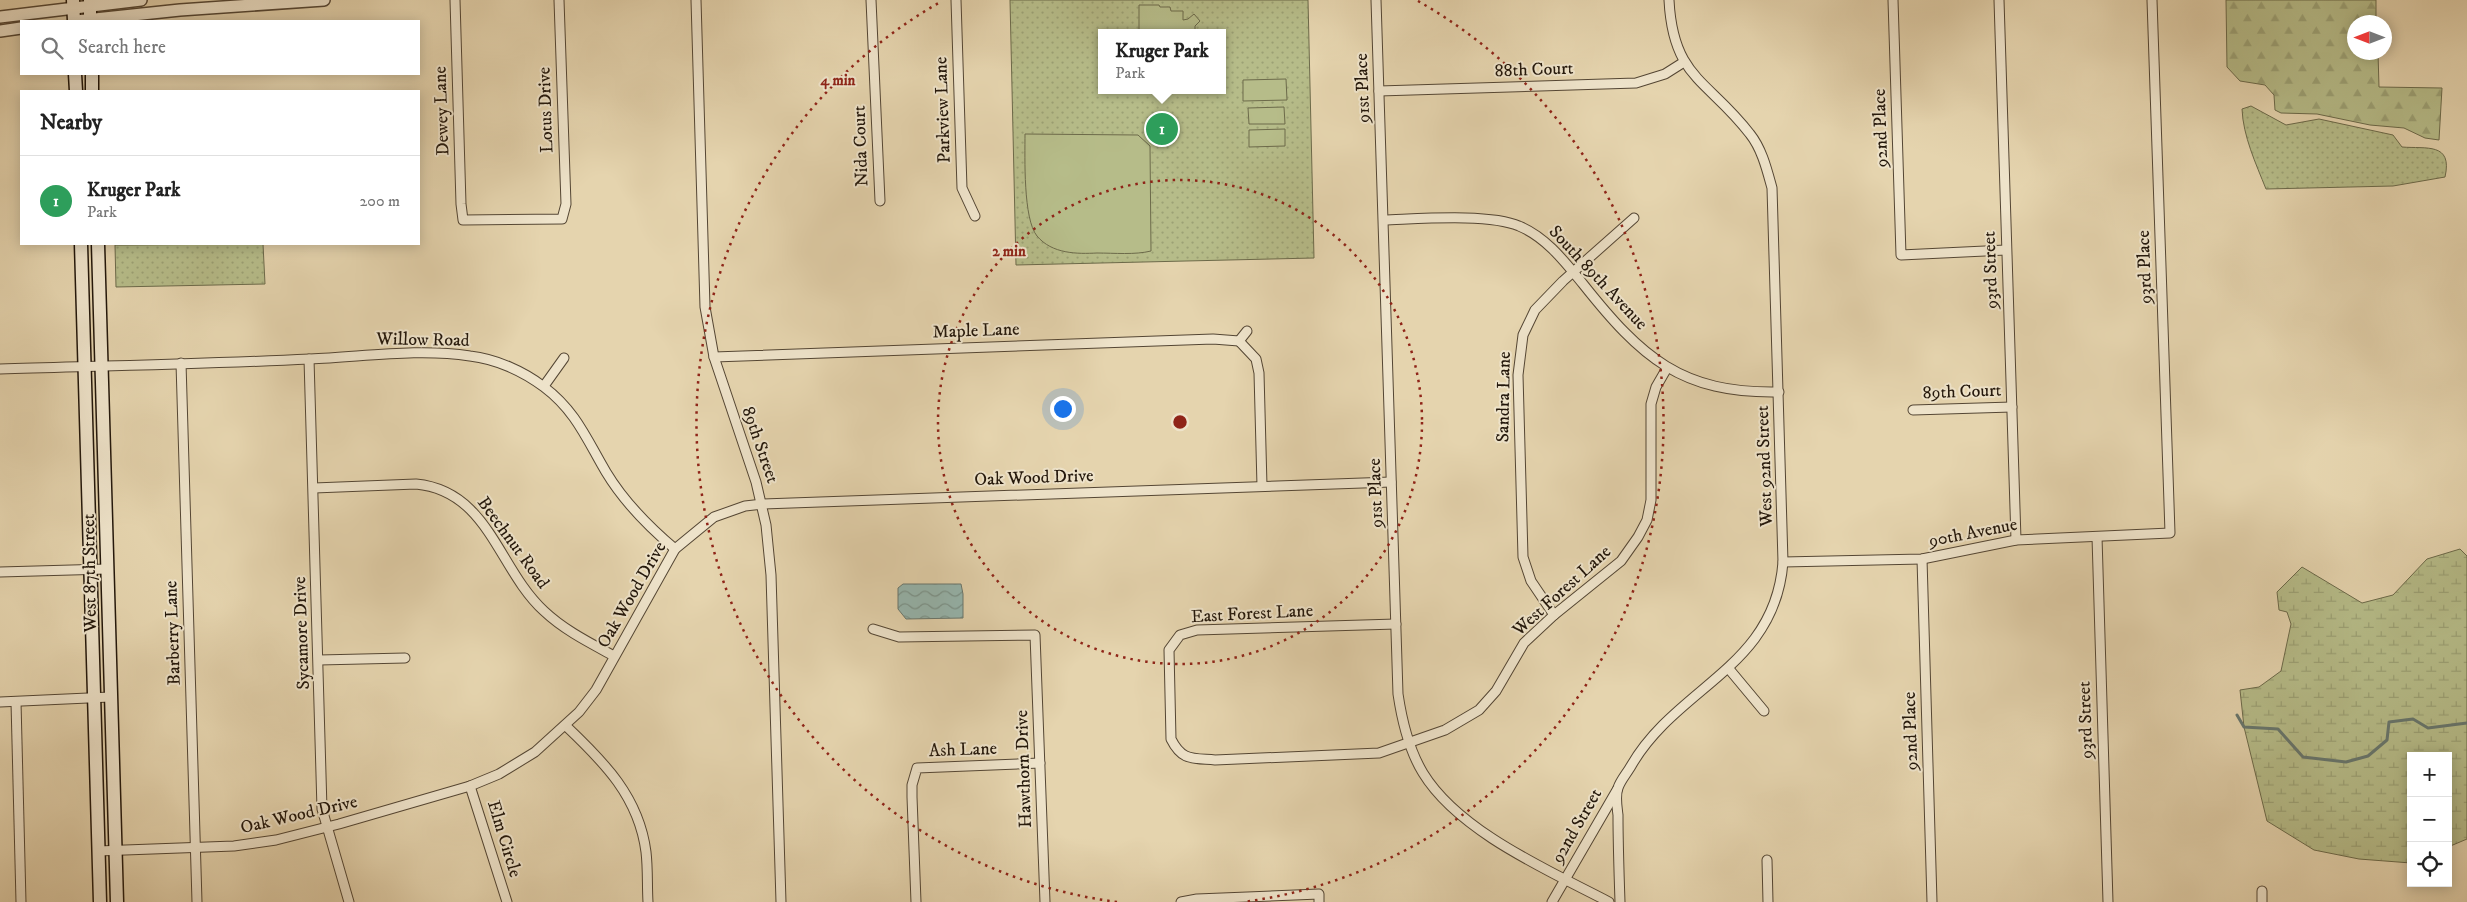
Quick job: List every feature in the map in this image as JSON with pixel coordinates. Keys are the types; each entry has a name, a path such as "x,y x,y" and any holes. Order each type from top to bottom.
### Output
{"main road":[{"path":"75,75 76,90"},
{"path":"92,75 92,90"},
{"name":"West 87th Street","path":"81,245 92,699 100,902"},
{"name":"West 87th Street","path":"98,245 117,902"}],"street":[{"path":"90,12 141,0"},
{"path":"0,17 180,10 324,0"},
{"name":"Dewey Lane","path":"455,0 460,194 463,220 562,219"},
{"name":"Lotus Drive","path":"559,0 566,204 562,219"},
{"name":"89th Street","path":"696,0 704,282 714,357 763,504 771,575 781,902"},
{"name":"Nida Court","path":"871,0 880,201"},
{"name":"Parkview Lane","path":"956,0 962,188 975,216"},
{"name":"91st Place","path":"1376,0 1398,694 1410,743 1423,773 1434,788 1475,828 1566,879"},
{"name":"West 92nd Street","path":"1617,790 1649,738 1665,720 1729,669 1755,639 1769,615 1781,579 1783,562 1773,200 1769,175 1751,135 1694,77 1684,62 1672,34 1669,0"},
{"name":"92nd Place","path":"1893,0 1901,256 2006,250"},
{"name":"93rd Street","path":"1999,0 2016,540"},
{"name":"93rd Place","path":"2152,0 2170,533"},
{"path":"0,31 20,28"},
{"name":"88th Court","path":"1379,91 1636,83 1665,74 1684,62"},
{"name":"Sandra Lane","path":"1554,615 1531,581 1523,557 1518,362 1523,335 1535,310 1573,272 1634,218"},
{"name":"South 89th Avenue","path":"1384,220 1487,219 1508,222 1528,230 1546,242 1612,320 1639,347 1667,368 1701,384 1719,389 1753,393 1779,392"},
{"path":"1247,331 1239,341 1256,359 1259,373 1262,486"},
{"name":"Maple Lane","path":"714,357 1213,339 1239,341"},
{"name":"Willow Road","path":"0,369 310,360 403,354 486,358 513,368 544,386 583,428 606,473 623,497 675,549"},
{"path":"544,386 564,358"},
{"name":"Sycamore Drive","path":"310,360 322,809 349,902"},
{"name":"Barberry Lane","path":"181,364 196,902"},
{"name":"West Forest Lane","path":"1214,760 1379,753 1445,730 1479,710 1496,691 1524,642 1554,615 1621,562 1631,550 1647,520 1652,475 1651,404 1656,387 1667,368"},
{"name":"89th Court","path":"1913,410 2012,407"},
{"name":"Oak Wood Drive","path":"98,851 195,848 260,843 326,827 470,786 521,762 566,726 596,690 675,549 714,517 745,506 1391,482"},
{"name":"Beechnut Road","path":"314,488 416,484 429,485 453,494 476,515 531,598 543,611 573,634 614,656"},
{"name":"90th Avenue","path":"1783,562 1922,559 2016,540 2170,533"},
{"name":"93rd Street","path":"2097,537 2108,902"},
{"name":"92nd Place","path":"1922,559 1932,902"},
{"path":"0,572 107,568"},
{"name":"East Forest Lane","path":"1214,760 1187,758 1177,751 1171,739 1169,650 1180,635 1197,630 1396,624"},
{"name":"Hawthorn Drive","path":"873,628 899,637 1035,635 1045,902"},
{"path":"319,660 405,658"},
{"path":"1729,669 1764,712"},
{"path":"0,702 110,697"},
{"path":"16,702 21,902"},
{"path":"566,726 601,759 630,799 638,819 646,853 648,902"},
{"name":"Ash Lane","path":"916,902 912,785 918,768 1040,764"},
{"name":"Elm Circle","path":"470,786 507,902"},
{"path":"1617,790 1620,902"},
{"name":"92nd Street","path":"1566,879 1617,790"},
{"path":"1767,860 1768,902"},
{"path":"1552,902 1566,879 1610,902"},
{"path":"2262,891 2262,902"},
{"path":"1181,901 1319,898"}],"green space":[{"path":"1010,0 1308,0 1314,258 1016,265"},
{"path":"2226,0 2376,0 2376,15 2347,15 2347,60 2378,60 2379,87 2442,88 2439,140 2425,138 2404,128 2370,125 2317,114 2281,113 2275,110 2274,95 2265,85 2240,81 2227,67"},
{"path":"1139,5 1170,7 1171,11 1183,11 1183,20 1188,19 1194,14 1200,21 1195,26 1195,29 1139,29"},
{"path":"1286,79 1287,100 1243,101 1243,80"},
{"path":"2251,106 2286,125 2319,119 2393,135 2402,147 2436,150 2445,158 2445,177 2393,186 2266,189 2251,150 2243,119 2242,109"},
{"path":"1284,107 1285,124 1249,124 1248,108"},
{"path":"1285,129 1285,146 1249,147 1249,130"},
{"path":"1025,134 1138,135 1150,146 1151,251 1073,253 1057,250 1043,242 1032,228 1029,216 1025,172"},
{"path":"115,245 263,245 265,284 116,287"},
{"path":"2460,549 2467,556 2467,839 2452,845 2452,752 2407,752 2407,863 2359,859 2314,850 2267,821 2244,727 2240,690 2259,687 2281,671 2291,624 2287,612 2279,610 2277,592 2302,567 2362,603 2393,595 2427,559"}],"water":[{"path":"903,584 961,584 963,618 906,619 898,609 898,588"}],"waterway":[{"path":"2237,715 2244,727 2278,729 2303,757 2346,762 2368,756 2387,740 2389,722 2413,719 2428,728 2467,723"}],"place":[{"name":"Kruger Park","path":"1162,129"}]}
